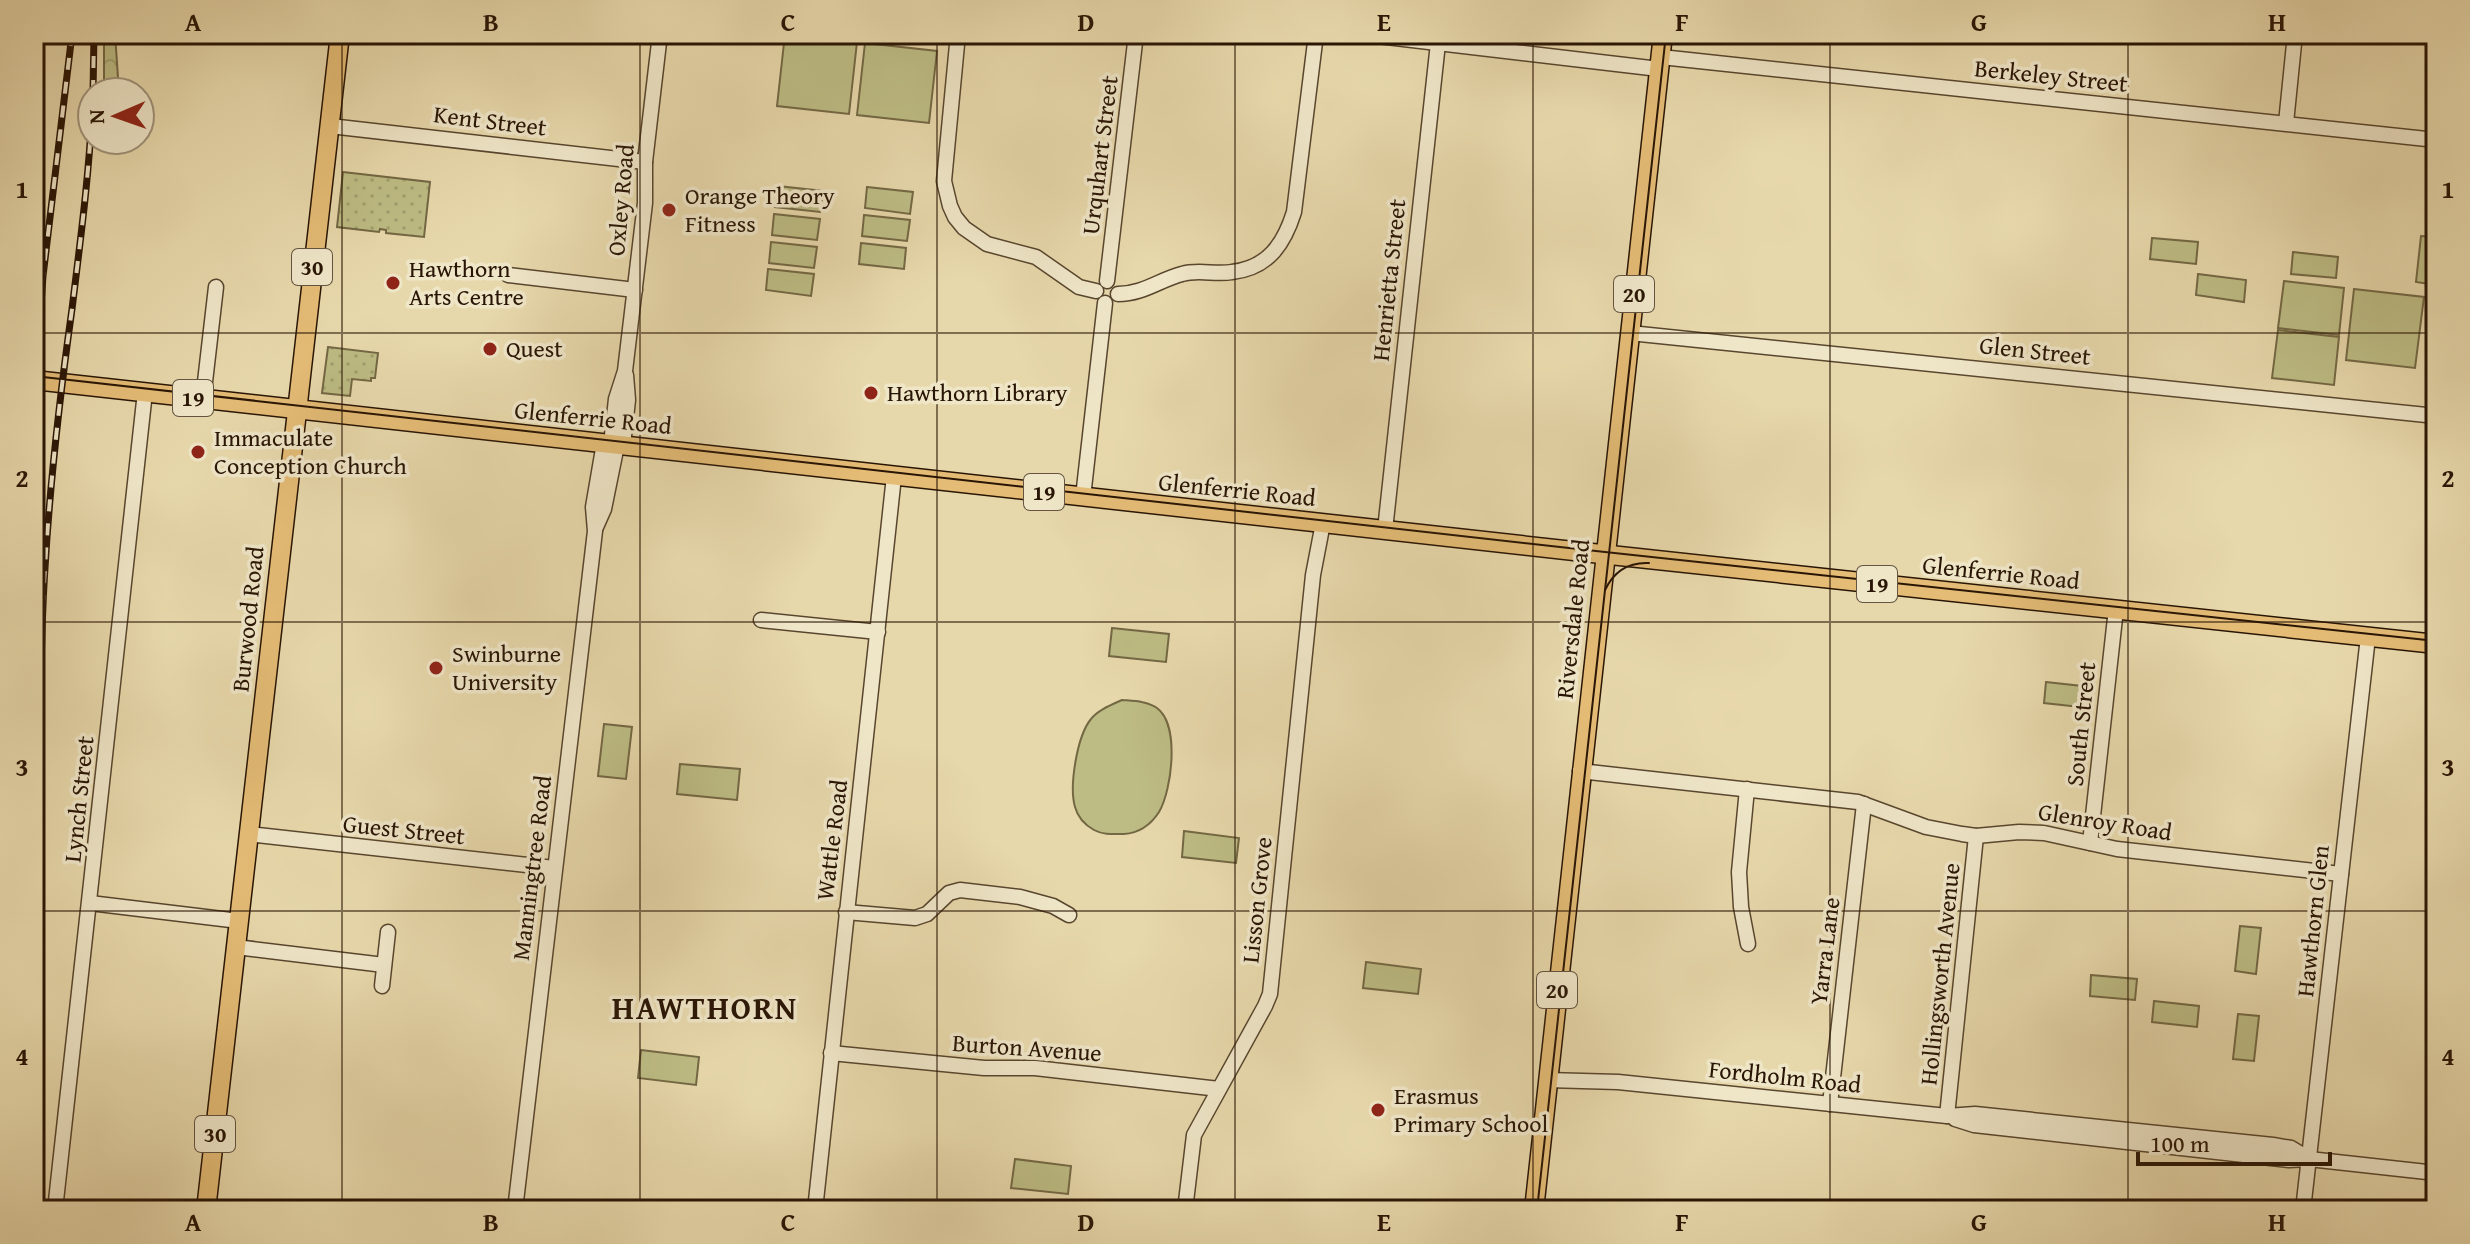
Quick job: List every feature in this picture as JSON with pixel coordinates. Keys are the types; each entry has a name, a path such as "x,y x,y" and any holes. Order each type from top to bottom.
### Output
{"main road":[{"name":"Burwood Road","path":"206,1210 340,34"},
{"name":"Riversdale Road","path":"1534,1210 1663,34"},
{"name":"Glenferrie Road","path":"34,380 2436,644"}],"street":[{"name":"Oxley Road","path":"614,444 616,399 625,371 645,203 645,162 660,34"},
{"path":"958,34 944,181 955,217 964,228 987,244 1036,257 1079,287 1100,297 1112,302 1118,294 1117,286 1107,281 1098,285 1100,297 1083,497"},
{"name":"Urquhart Street","path":"1107,281 1136,34"},
{"path":"1118,294 1134,294 1186,273 1232,272 1255,266 1273,253 1287,235 1294,212 1316,34"},
{"name":"Berkeley Street","path":"1361,34 1438,39 2436,140"},
{"path":"2286,123 2295,34"},
{"name":"Henrietta Street","path":"1385,530 1438,39"},
{"name":"Kent Street","path":"330,126 645,162"},
{"path":"508,275 635,290"},
{"path":"203,399 216,287"},
{"name":"Glen Street","path":"1630,333 2436,416"},
{"name":"Lynch Street","path":"55,1210 145,392"},
{"name":"Manningtree Road","path":"515,1210 595,531 604,509 614,444"},
{"name":"Wattle Road","path":"815,1210 894,476"},
{"name":"Lisson Grove","path":"1185,1210 1194,1135 1270,994 1319,523"},
{"name":"South Street","path":"2090,843 2116,609"},
{"path":"761,620 878,632"},
{"name":"Hawthorn Glen","path":"2303,1210 2368,637"},
{"name":"Glenroy Road","path":"1580,771 1864,804 1926,827 1976,836 2031,831 2117,849 2341,874"},
{"path":"1747,789 1739,872 1748,944"},
{"name":"Yarra Lane","path":"1830,1104 1864,804"},
{"name":"Guest Street","path":"248,834 554,868"},
{"name":"Hollingsworth Avenue","path":"1947,1116 1976,836"},
{"path":"846,912 915,918 927,914 949,893 960,890 1020,897 1053,906 1069,915"},
{"path":"90,903 239,921"},
{"path":"382,986 388,932"},
{"path":"236,947 384,965"},
{"name":"Burton Avenue","path":"831,1053 984,1068 1035,1068 1219,1089"},
{"name":"Fordholm Road","path":"1548,1073 1947,1116 1974,1125 2436,1173"}],"green space":[{"path":"104,34 115,34 118,76 104,76"},
{"path":"785,34 857,42 849,114 777,106"},
{"path":"865,43 937,51 929,123 857,115"},
{"path":"343,172 430,182 424,237 386,233 386,230 380,229 379,232 337,227"},
{"path":"778,186 823,191 820,212 775,207"},
{"path":"867,187 913,192 910,214 865,208"},
{"path":"774,214 820,219 817,240 772,235"},
{"path":"864,215 910,220 907,241 862,236"},
{"path":"2421,236 2436,237 2436,285 2416,282"},
{"path":"2152,238 2198,242 2196,264 2150,259"},
{"path":"771,242 817,247 814,268 769,263"},
{"path":"861,243 906,248 904,269 859,264"},
{"path":"2293,252 2338,257 2336,278 2291,274"},
{"path":"768,269 814,274 811,296 766,290"},
{"path":"2198,274 2246,280 2244,302 2196,295"},
{"path":"2284,281 2344,288 2339,335 2278,328"},
{"path":"2354,289 2424,297 2415,368 2346,360"},
{"path":"2278,330 2339,337 2334,385 2272,378"},
{"path":"328,347 378,353 375,378 371,381 352,379 350,396 322,393"},
{"path":"1112,628 1169,634 1166,662 1109,656"},
{"path":"2046,682 2091,687 2089,708 2044,703"},
{"path":"1122,700 1149,704 1164,716 1171,743 1170,774 1164,802 1148,825 1129,833 1097,832 1082,821 1075,807 1074,774 1078,749 1091,719 1101,710"},
{"path":"604,724 632,727 626,779 598,776"},
{"path":"680,764 740,769 737,800 677,794"},
{"path":"1184,831 1239,838 1236,863 1182,857"},
{"path":"2240,926 2261,928 2256,974 2235,971"},
{"path":"1366,962 1421,969 1418,994 1363,988"},
{"path":"2091,975 2137,979 2135,1000 2090,996"},
{"path":"2154,1001 2199,1006 2197,1027 2152,1022"},
{"path":"2238,1014 2259,1016 2254,1061 2233,1059"},
{"path":"641,1050 699,1057 696,1085 638,1078"},
{"path":"1015,1159 1071,1166 1068,1194 1011,1188"}],"tram line":[{"path":"1537,1210 1666,34"},
{"path":"34,376 1605,552 2436,641"},
{"path":"1605,590 1622,569 1649,563"}],"railway":[{"path":"34,404 43,276 72,34"},
{"path":"93,76 94,34"},
{"path":"34,967 39,867 42,618 47,536 89,156"}],"place":[{"name":"Orange Theory Fitness","path":"669,210"},
{"name":"Hawthorn Arts Centre","path":"393,283"},
{"name":"Quest","path":"490,349"},
{"name":"Hawthorn Library","path":"871,393"},
{"name":"Immaculate Conception Church","path":"198,452"},
{"name":"Swinburne University","path":"436,668"},
{"name":"Erasmus Primary School","path":"1378,1110"}],"district":[{"name":"HAWTHORN","path":"705,1008"}]}
